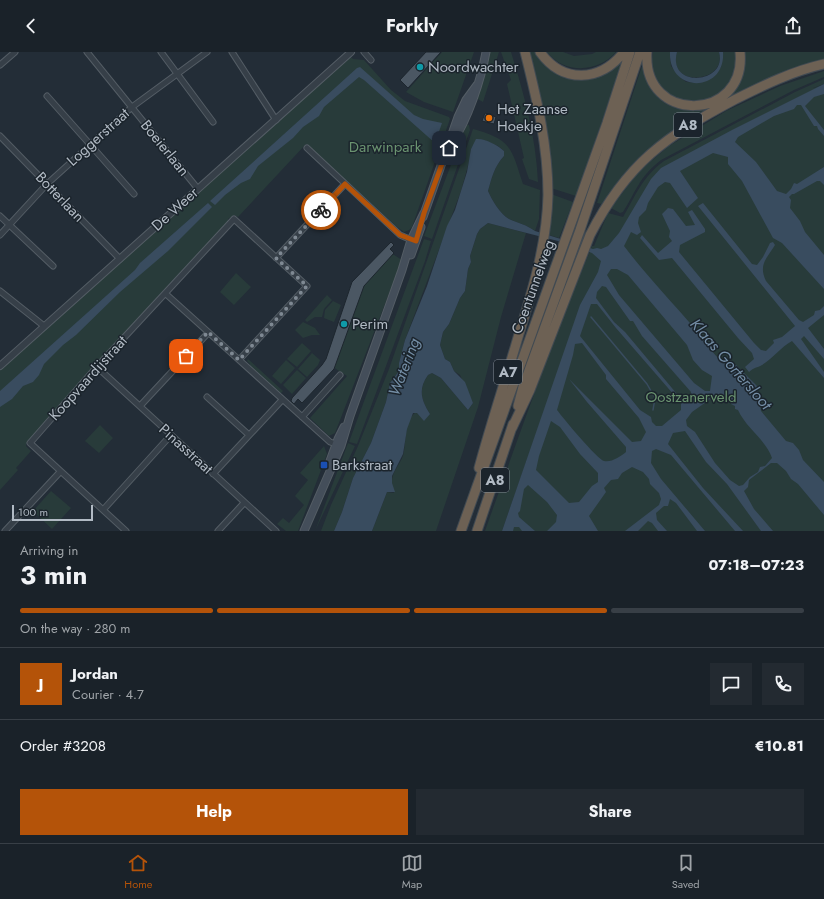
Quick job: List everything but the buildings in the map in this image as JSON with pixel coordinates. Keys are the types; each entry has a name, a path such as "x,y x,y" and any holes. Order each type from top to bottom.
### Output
{"highway":[{"name":"A7","path":"521,52 527,63"},
{"name":"A7","path":"468,512 483,453 535,280 543,245 548,185 543,129 525,52"},
{"path":"540,52 557,68 573,74 584,76 594,74 608,67 624,52"},
{"name":"Coentunnelweg","path":"461,531 490,455 630,52"},
{"name":"Coentunnelweg","path":"478,531 512,428 523,387 580,230 640,52"},
{"path":"647,52 648,71 657,88 666,97 674,102 695,106 714,102 730,89 736,81 740,68 740,52"},
{"name":"A8","path":"512,428 530,390 590,236 600,215 619,186 639,164 673,135 712,112 778,79 809,67 824,64"}],"main road":[{"path":"304,531 350,416 402,270 446,153 460,130 461,118 477,85 486,52"},
{"path":"308,531 311,515"}],"street":[{"path":"0,66 15,52"},
{"name":"Boeierlaan","path":"87,52 198,189"},
{"path":"161,52 213,122"},
{"name":"Loggerstraat","path":"0,235 47,184 132,107 207,52"},
{"path":"232,52 276,120"},
{"name":"De Weer","path":"0,366 351,52"},
{"path":"364,52 371,60"},
{"path":"47,96 134,194"},
{"name":"Botterlaan","path":"0,136 120,259"},
{"path":"307,148 400,235 414,241"},
{"path":"239,360 307,286 276,258 345,184"},
{"path":"0,216 53,266"},
{"name":"Koopvaardijstraat","path":"126,531 30,443 97,367 234,219 276,258"},
{"path":"0,291 44,326"},
{"path":"166,294 282,400 330,442 338,445"},
{"path":"140,406 208,332"},
{"name":"Pinasstraat","path":"97,367 276,531"},
{"path":"302,417 340,375"},
{"path":"207,396 249,435"},
{"path":"213,474 282,400"},
{"path":"103,510 171,435"},
{"path":"4,531 60,472"},
{"path":"218,531 244,503"}],"green space":[{"path":"442,52 474,52 453,112 424,102 406,92"},
{"path":"489,52 499,52 483,102 474,97"},
{"path":"501,52 511,52 529,116 535,149 538,182 529,179 522,159 524,158 507,84 511,80"},
{"path":"530,52 537,52 582,77 624,58 576,196 551,188 541,106"},
{"path":"547,52 563,52 574,56 592,54 596,52 616,52 609,59 600,64 581,68 562,64"},
{"path":"653,52 670,52 671,66 681,78 686,82 701,83 721,67 723,52 735,52 734,74 724,89 710,98 692,101 676,97 662,88 653,73"},
{"path":"677,52 719,52 719,62 715,70 707,75 697,78 688,76 680,72 676,64"},
{"path":"745,52 824,52 824,60 672,133 651,148 633,164 602,204 597,203 642,66 649,85 662,101 680,109 701,109 712,106 721,101 736,87 743,70"},
{"name":"Darwinpark","path":"350,56 353,59 364,60 391,90 405,101 449,117 450,119 412,227 404,232 397,227 306,144 238,217 234,215 228,219 228,222 162,292 26,444 31,451 16,468 18,470 0,490 0,370"},
{"path":"824,71 824,77 794,90 661,160 643,178 623,212 620,213 611,208 639,171 669,146 726,111 780,86"},
{"name":"Oostzanerveld","path":"824,79 824,84 813,88 824,85 824,531 504,531 569,340 502,531 485,531 550,352 592,246 594,246 608,213 623,217 650,173 664,161 795,92"},
{"path":"466,125 469,125 470,130 432,239 424,236"},
{"path":"473,129 496,137 503,142 516,162 523,184 540,190 539,219 535,231 509,219 502,214 488,191 496,168 504,156 504,151 498,146 484,140 476,142 471,149 461,191 405,340 399,363 399,371 390,383 386,402 371,443 353,478 334,531 321,531 331,505 358,446 389,369"},
{"path":"551,194 573,202 559,238 549,235"},
{"path":"488,223 526,233 501,317 478,407 436,531 372,531 387,492 394,493 392,483 393,476 402,459 409,420 415,413 430,414 424,404 422,394 423,385 428,375 432,373 441,378 468,410 473,403 460,375 454,371 450,362 445,359 440,345 443,332 449,324 460,298 465,291 468,269 471,262 470,256 477,234 480,229"},
{"path":"424,239 431,241 425,261 357,444 349,442"},
{"path":"391,253 402,260 335,433 329,436 310,418 347,376 333,367 364,283"},
{"path":"236,273 251,287 234,305 220,292"},
{"path":"327,295 332,300 324,309 322,317 315,317 307,322 305,320"},
{"path":"333,301 341,305 334,322 324,318 325,310"},
{"path":"303,322 315,328 320,335 312,335 303,338 295,330"},
{"path":"302,343 311,351 297,367 287,359"},
{"path":"312,353 320,360 318,365 307,377 298,369"},
{"path":"248,359 283,391 280,394 249,366 250,364 247,361"},
{"path":"286,360 295,368 281,384 272,376"},
{"path":"297,370 306,378 292,394 283,385"},
{"path":"100,425 113,438 99,453 85,441"},
{"path":"348,443 355,446 315,531 320,518"},
{"path":"324,446 327,454 298,531 286,531 277,524 283,518 289,523 304,505 295,496 308,480 300,473"},
{"path":"51,491 71,508 52,529 33,511"}],"water":[{"path":"670,52 677,52 676,64 681,72 688,77 698,78 707,76 715,71 719,63 719,52 723,52 722,65 716,75 707,81 697,83 687,81 678,75 672,66"},
{"path":"360,67 414,115 423,119 442,123 435,143 359,77 324,107 319,116 303,127 293,138 258,166 250,179 241,183 215,205 210,201 357,68"},
{"name":"Watering","path":"824,84 824,94 814,97 805,106 824,130 824,136 817,126 814,126 801,105 797,105 794,109 774,116 738,137 735,142 756,162 777,191 786,194 794,183 797,184 824,167 824,185 820,181 817,181 789,197 791,200 790,208 800,221 805,232 824,255 824,289 782,243 773,238 742,181 728,164 728,157 713,153 680,171 698,198 687,208 670,183 665,182 658,187 648,203 646,210 639,217 638,223 641,232 637,235 631,232 624,246 650,278 699,333 719,359 727,364 736,365 757,386 761,411 786,441 793,443 799,450 803,460 824,482 824,515 798,484 791,479 786,471 777,463 771,463 749,480 748,487 744,491 754,509 773,531 761,531 727,484 706,462 685,431 673,433 668,444 703,488 743,531 735,531 671,455 656,449 652,451 651,463 661,479 705,531 697,531 676,503 670,499 668,506 664,506 656,513 657,520 667,531 658,531 652,523 648,521 638,531 625,531 659,505 661,499 659,493 650,484 649,479 643,472 632,467 622,473 618,479 611,480 604,488 606,492 589,516 598,531 547,531 556,522 557,515 547,502 528,485 524,489 520,511 518,513 519,517 535,531 522,531 519,527 514,527 513,531 502,531 580,305 598,272 601,261 592,253 558,241 488,223 480,229 477,234 470,256 471,262 468,269 465,291 460,298 449,324 443,332 440,345 445,359 450,362 454,371 465,382 473,403 468,410 441,378 432,373 428,375 423,385 422,394 424,404 430,414 424,421 417,413 413,413 407,429 403,454 392,476 392,483 395,492 387,492 372,531 334,531 353,478 371,443 386,402 390,383 399,371 399,363 405,340 427,286 447,226 455,210 467,172 471,149 476,139 491,142 504,151 504,156 496,168 488,191 502,214 509,219 535,231 593,249 601,249 608,246 619,233 651,179 661,168 732,130","holes":["611,269 617,269 628,275 687,345 693,360 702,370 712,376 710,391 705,391 694,383 619,295 607,275","602,286 606,287 630,321 633,321 642,336 691,392 690,399 686,402 682,400 625,332 614,322 596,298 597,292","591,304 597,304 681,403 681,410 662,426 656,426 652,422 651,417 640,410 580,336","582,343 606,375 606,379 639,418 646,432 641,441 632,442 569,379 626,447 626,452 613,460 604,461 600,459 557,410 575,344","720,395 731,400 731,404 735,406 735,409 738,410 746,423 765,445 772,458 765,466 760,467 758,472 750,477 743,485 739,486 730,480 715,463 695,432 687,426 686,420 692,412 710,398","551,421 560,427 580,454 598,473 598,482 592,486 579,502 569,503 536,470 539,456"]},
{"path":"208,203 212,207 168,251 120,292 76,335 63,345 44,364 39,375 33,382 23,386 12,399 0,407 0,391"},
{"path":"703,203 752,264 757,265 770,243 773,242 775,245 763,266 766,281 799,320 803,322 814,315 815,311 820,310 824,306 824,315 808,328 824,349 824,359 804,336 801,339 824,372 824,378 792,341 766,362 749,372 745,367 754,359 752,353 672,258 659,260 640,238 642,235 658,253 672,241 669,237 670,231 662,214 668,208 673,209 686,226 695,225 688,212 692,210 705,229 705,232 680,245 679,252 754,343 761,350 766,351 774,343 773,340 782,337 795,326 698,206"}],"waterway":[{"path":"591,317 647,384 655,398 653,410"}],"way so far":[{"path":"186,356 208,332 239,360 278,319 307,286 276,258 321,210"}],"place":[{"name":"Noordwachter","path":"420,67"},
{"name":"Het Zaanse Hoekje","path":"489,118"},
{"name":"Perim","path":"344,324"},
{"name":"Barkstraat","path":"324,465"}],"route":[{"path":"321,210 345,184 400,235 416,241 424,213 449,148"}],"water label":[{"name":"Klaas Gortersloot","path":"731,364"}]}
